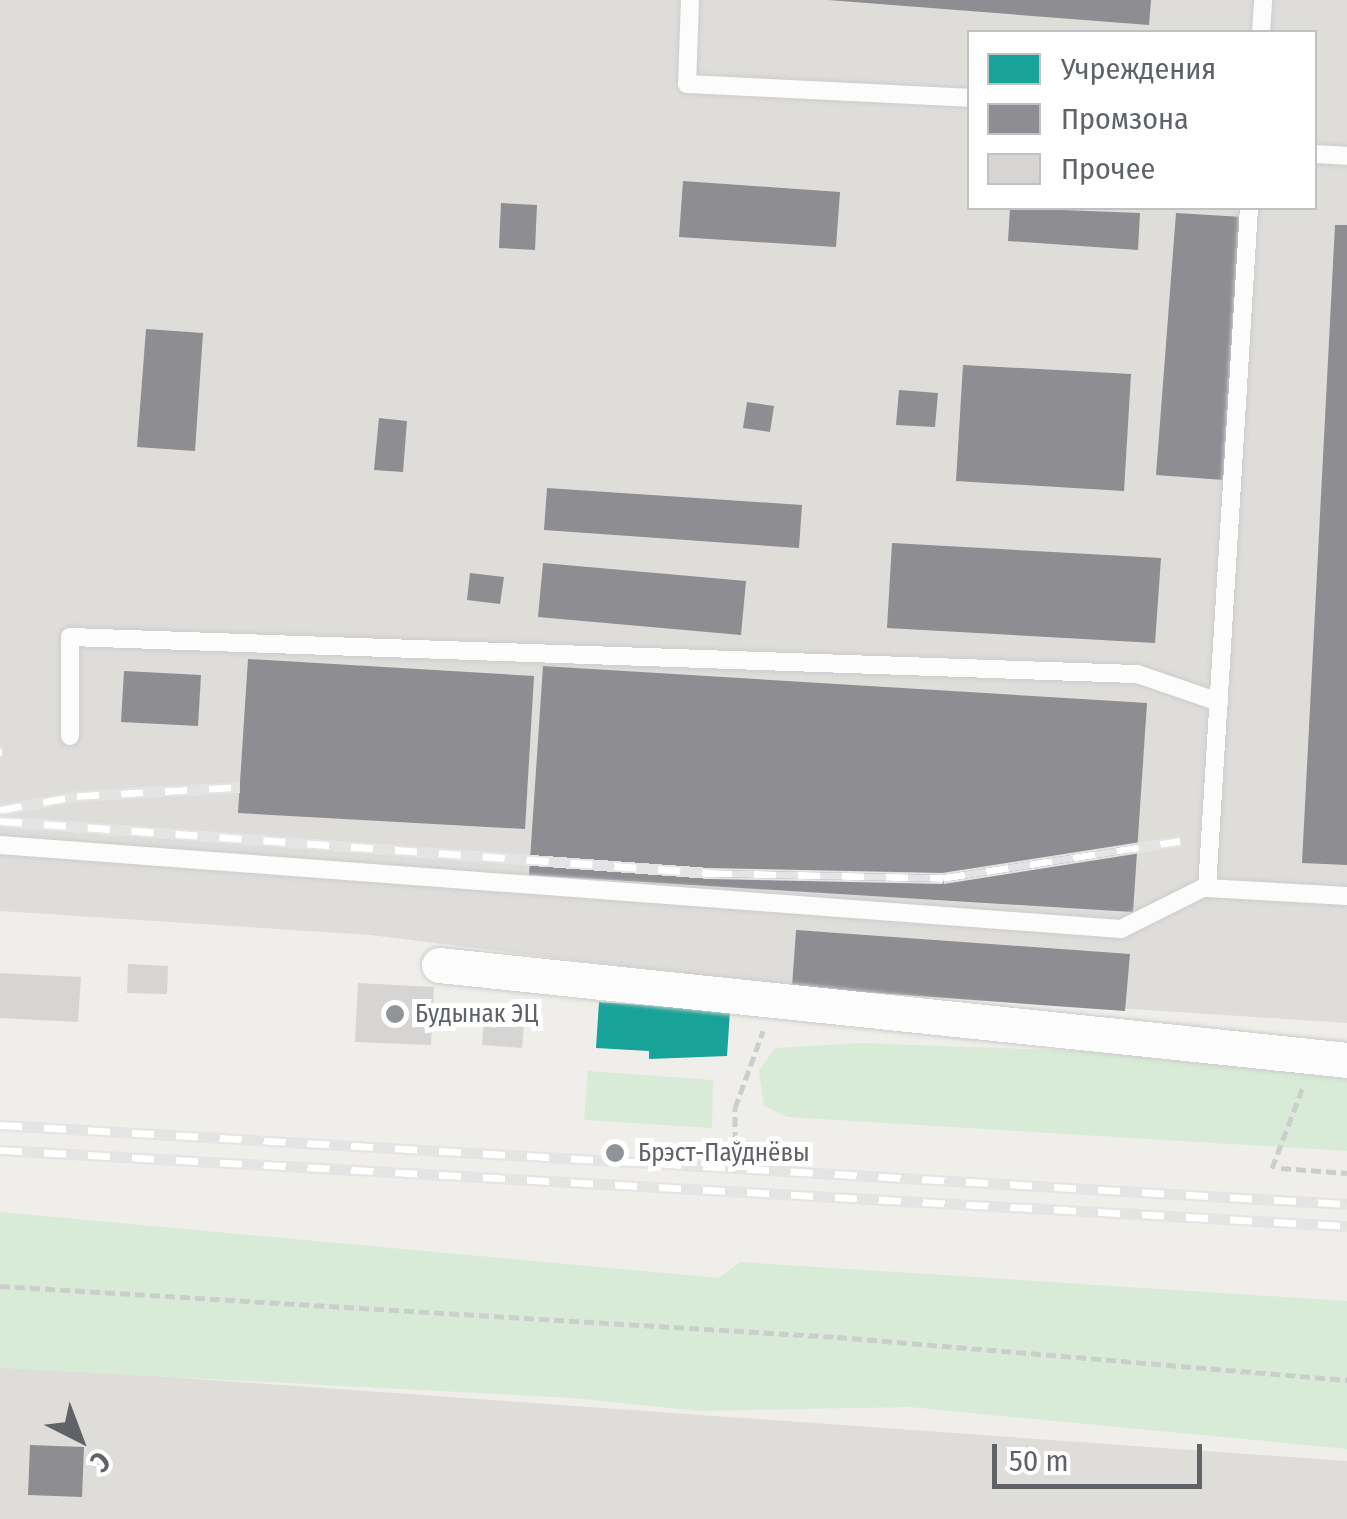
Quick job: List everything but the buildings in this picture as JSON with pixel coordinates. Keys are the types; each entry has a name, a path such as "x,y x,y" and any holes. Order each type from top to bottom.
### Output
{"street":[{"path":"438,965 1331,1059"}],"lane":[{"path":"690,0 687,84 967,98"},
{"path":"1261,30 1264,0"},
{"path":"1317,154 1347,156"},
{"path":"1207,886 1250,210"},
{"path":"70,736 70,637 1137,674 1218,702"},
{"path":"0,844 1121,929 1207,886 1347,896"}],"path":[{"path":"734,1142 735,1108 774,1000"},
{"path":"1272,1168 1331,1059"},
{"path":"1281,1168 1347,1173"},
{"path":"0,1286 837,1337 1347,1380"}],"shaded area":[{"path":"0,0 1347,0 1347,1023 792,987 370,935 0,911"},
{"path":"0,1365 1347,1461 1347,1519 0,1519"}],"green space":[{"path":"862,1043 1080,1051 1347,1072 1347,1151 787,1117 764,1106 759,1071 775,1048"},
{"path":"588,1071 713,1080 712,1128 584,1120"},
{"path":"0,1212 719,1278 740,1262 1347,1301 1347,1449 910,1407 699,1411 573,1398 0,1368"}],"railway":[{"path":"0,810 77,796 240,787"},
{"path":"0,821 710,873 943,878 1180,841"},
{"path":"0,1125 1347,1204"},
{"path":"0,1150 1347,1226"}],"place":[{"name":"Будынак ЭЦ","path":"395,1014"},
{"name":"Брэст-Паўднёвы","path":"615,1153"}]}
